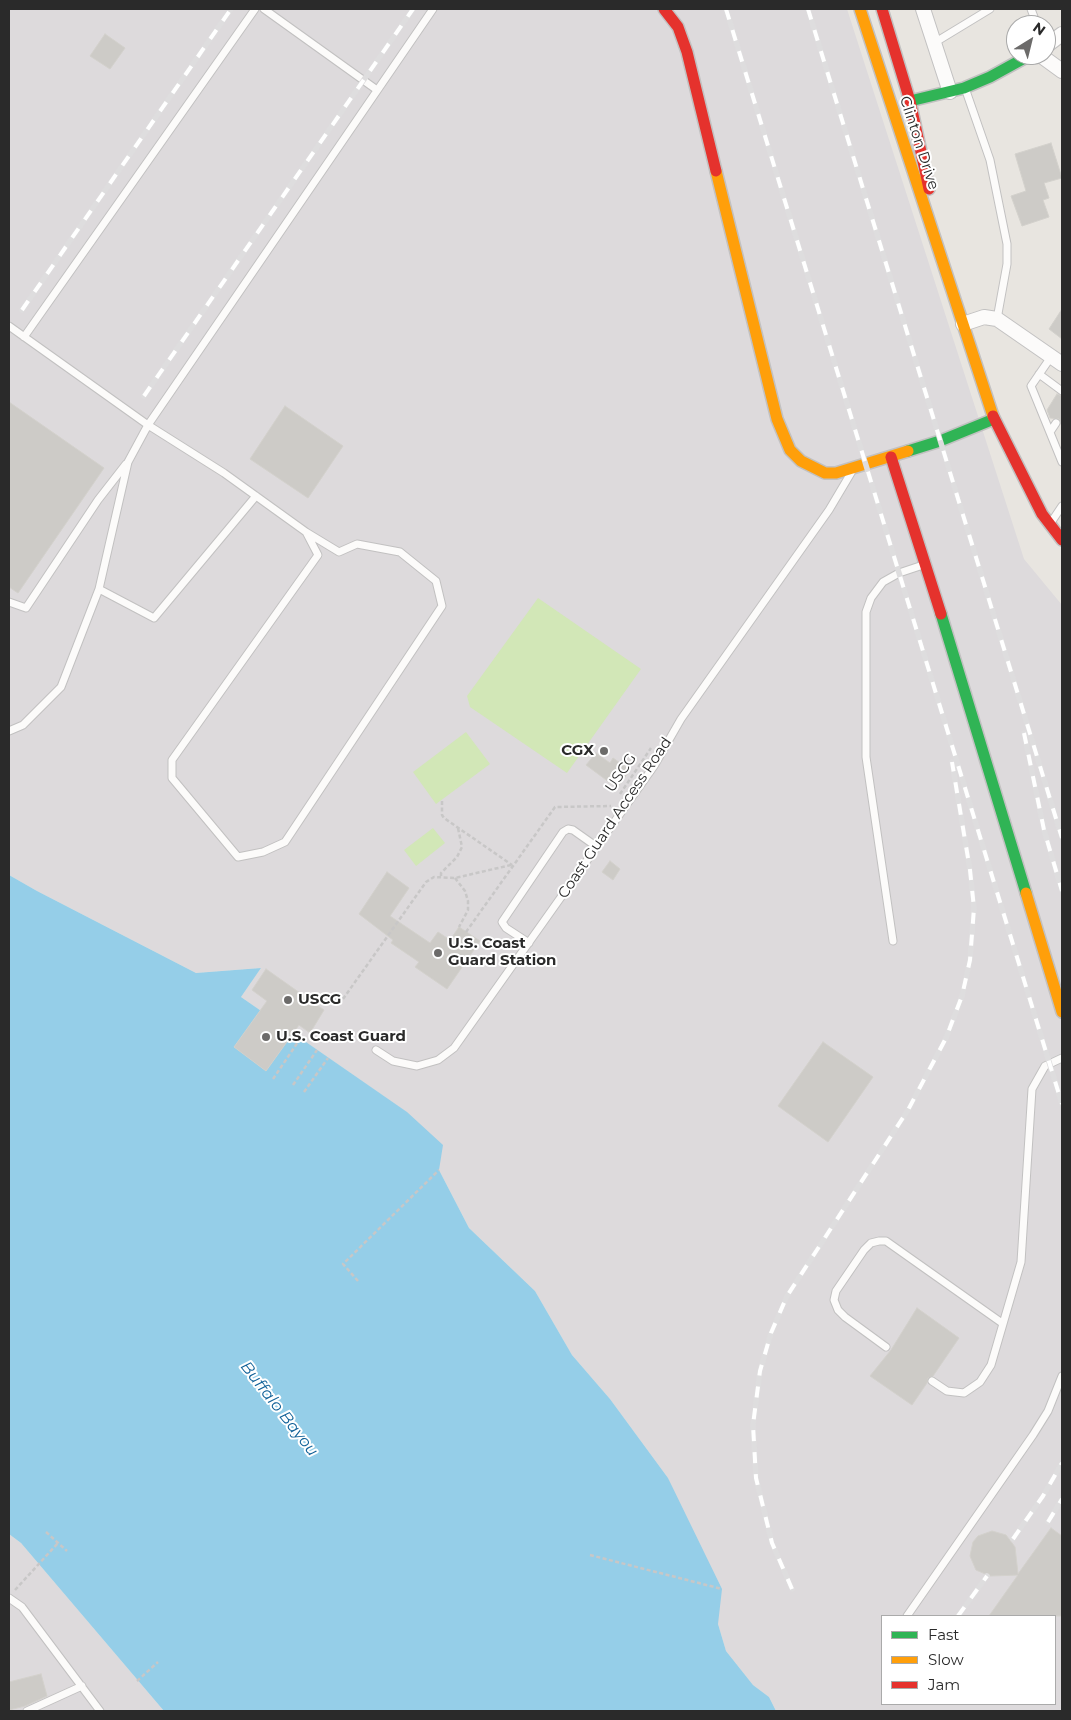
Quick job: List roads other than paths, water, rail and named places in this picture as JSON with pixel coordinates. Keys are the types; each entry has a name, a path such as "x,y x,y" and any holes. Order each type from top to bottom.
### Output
{"street":[{"path":"664,9 678,27 687,52 782,436 790,450 801,461 814,469 825,473 836,473 940,441 994,419"},
{"name":"Clinton Drive","path":"860,9 994,419 1042,514 1062,540"},
{"name":"Clinton Drive","path":"882,9 910,101 951,285"},
{"path":"923,9 950,92"},
{"path":"910,101 964,88 1010,65"},
{"path":"963,324 984,317 997,318 1057,360"},
{"path":"891,457 926,564 1062,1012"}],"lane":[{"path":"24,337 255,9"},
{"path":"264,9 377,90"},
{"path":"9,602 26,608 98,500 128,462 148,425 433,9"},
{"path":"934,43 990,9"},
{"path":"964,88 990,160 1007,244 1007,264 997,318"},
{"path":"9,326 148,425 338,552 357,544 400,552 436,581 442,606 285,842 263,852 238,857 172,778 172,760 318,555 306,532"},
{"path":"1057,360 1039,374 1031,386 1050,432 1060,449 1062,462"},
{"path":"1039,374 1062,391"},
{"path":"1050,432 1056,423"},
{"path":"9,732 22,725 61,687 99,589 128,462"},
{"name":"Coast Guard Access Road","path":"376,1050 393,1061 417,1066 443,1056 454,1048 654,766 681,719 829,510 856,466"},
{"path":"99,589 154,618 256,496"},
{"path":"1050,524 1062,506"},
{"path":"893,941 866,757 866,612 870,598 883,582 899,573 926,564"},
{"path":"529,943 506,928 502,922 563,832 568,829 573,830 597,847"},
{"path":"932,1381 955,1394 964,1393 973,1389 986,1375 991,1365 1021,1262 1032,1090 1045,1066 1062,1058"},
{"path":"886,1348 845,1317 838,1310 834,1300 836,1291 864,1250 871,1243 879,1241 886,1241 1002,1323"},
{"path":"908,1615 1033,1435 1048,1411 1062,1376"},
{"path":"9,1597 22,1607 100,1711"},
{"path":"28,1711 82,1686"}],"water":[{"name":"Buffalo Bayou","path":"9,875 196,973 261,968 241,997 407,1112 443,1145 439,1170 469,1228 535,1291 572,1355 610,1399 668,1478 722,1589 718,1624 726,1651 753,1685 769,1697 776,1711 164,1711 21,1543 9,1534"}],"railway":[{"path":"22,310 231,9"},
{"path":"144,396 413,9"},
{"path":"726,9 1062,1104"},
{"path":"808,9 1062,838"},
{"path":"1024,733 1044,830 1062,891"},
{"path":"792,1589 772,1543 756,1478 753,1425 760,1371 771,1333 787,1296 908,1110 946,1038 962,996 970,960 974,908 970,870 952,762"},
{"path":"1013,1539 1043,1496 1062,1463"},
{"path":"1048,1522 1062,1499"},
{"path":"959,1615 987,1576"}],"place":[{"name":"CGX","path":"604,751"},
{"name":"U.S. Coast Guard Station","path":"438,953"},
{"name":"USCG","path":"288,1000"},
{"name":"U.S. Coast Guard","path":"266,1037"}]}
